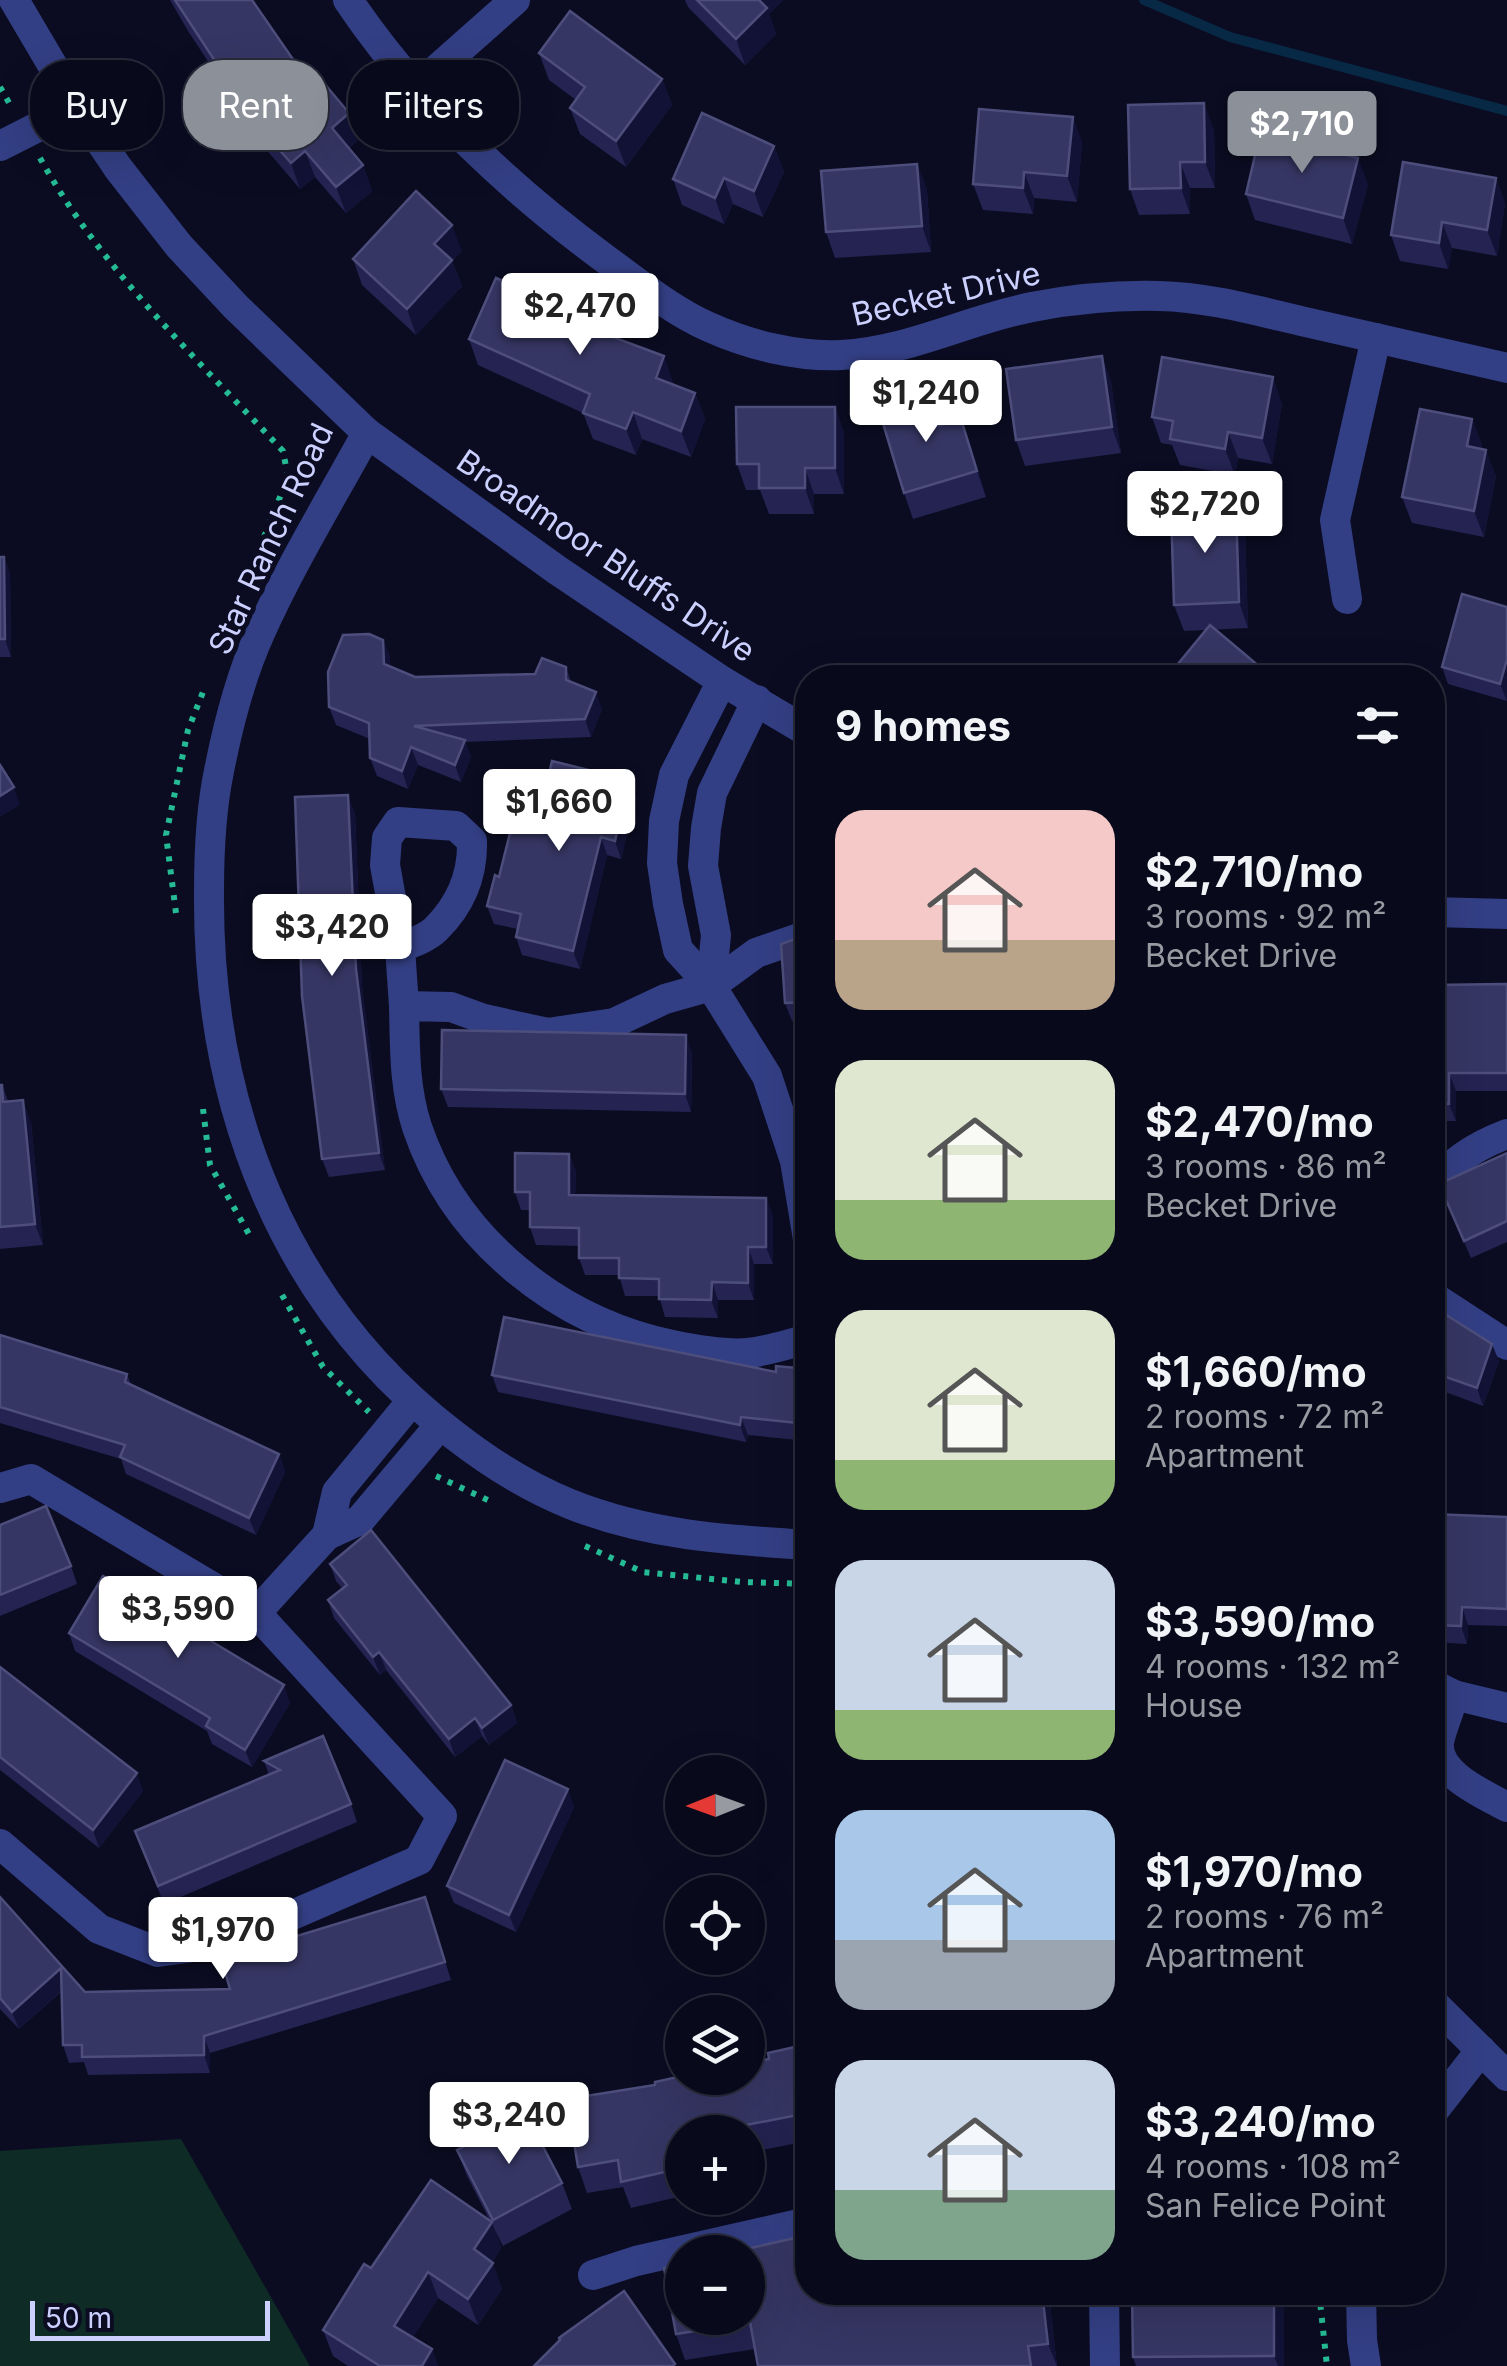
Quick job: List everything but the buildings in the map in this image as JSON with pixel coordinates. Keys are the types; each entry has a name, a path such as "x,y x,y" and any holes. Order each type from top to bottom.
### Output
{"street":[{"name":"Star Ranch Road","path":"14,0 49,60"},
{"name":"Becket Drive","path":"348,0 395,60"},
{"path":"447,60 515,0"},
{"name":"Star Ranch Road","path":"106,150 178,246 367,433 259,636 218,773 210,853 209,929 214,1001 228,1076 253,1161 306,1276 338,1322 411,1402 512,1476 588,1510 677,1535 795,1544"},
{"name":"Becket Drive","path":"473,150 555,222 664,302 708,327 754,344 798,352 853,354 924,341 1029,308 1086,299 1161,296 1219,302 1507,368"},
{"path":"1348,599 1336,520 1376,338"},
{"name":"Broadmoor Bluffs Drive","path":"367,433 556,570 722,681 795,724"},
{"path":"722,681 674,775 664,820 662,863 678,950 711,986 767,1076 795,1159"},
{"path":"711,986 716,935 703,866 706,828 712,793 757,700"},
{"path":"1445,912 1507,914"},
{"path":"404,1006 451,1008 484,1020 548,1032 614,1023 665,999 711,986 756,954 795,940"},
{"path":"400,948 406,1079 417,1127 466,1217 494,1252 568,1307 608,1327 651,1341 694,1350 748,1353 795,1343"},
{"path":"1445,1174 1458,1159 1507,1134"},
{"path":"1445,1304 1507,1345"},
{"path":"327,1535 337,1492 411,1402"},
{"path":"256,1613 327,1535 360,1520 440,1425"},
{"path":"0,1488 32,1479 256,1613 442,1816 419,1860 230,1942 158,1952 99,1929 0,1844"},
{"path":"1445,1691 1507,1708"},
{"path":"1445,1764 1450,1772 1507,1807"},
{"path":"1445,2014 1507,2076"},
{"path":"1445,2097 1482,2050"},
{"path":"593,2276 636,2261 795,2225"},
{"path":"1104,2305 1105,2366"},
{"path":"1362,2305 1366,2366"}],"path":[{"path":"0,87 13,139 118,275 283,451 288,477 238,603"},
{"path":"179,932 166,835 188,730 210,676"},
{"path":"202,1107 210,1165 257,1249"},
{"path":"276,1283 323,1367 388,1431"},
{"path":"414,1457 432,1474 502,1507"},
{"path":"573,1540 643,1572 795,1584"},
{"path":"1320,2305 1327,2366"}],"green space":[{"path":"181,2139 310,2366 0,2366 0,2151"}],"waterway":[{"path":"1144,0 1230,37 1507,111"}]}
